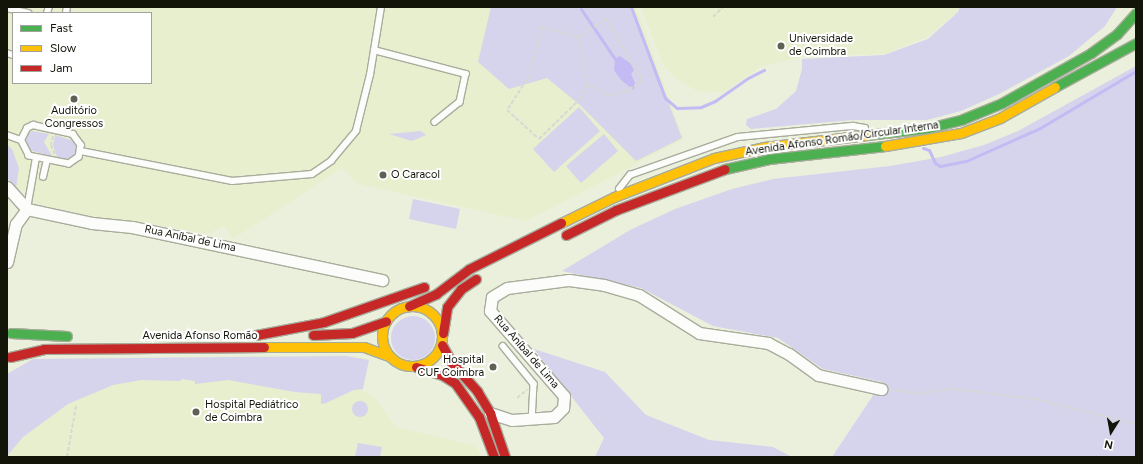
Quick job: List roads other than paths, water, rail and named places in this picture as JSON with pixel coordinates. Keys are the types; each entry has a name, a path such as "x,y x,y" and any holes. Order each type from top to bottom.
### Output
{"main road":[{"path":"1117,34 1127,7"},
{"name":"Avenida Afonso Romão/Circular Interna","path":"409,306 436,294 469,269 614,197 714,158 764,147 894,133 963,119 1002,103 1090,54 1117,34 1136,13"},
{"name":"Avenida Afonso Romão/Circular Interna","path":"554,240 616,210 717,171 770,160 902,144 961,133 1000,118 1136,43"},
{"name":"Avenida Afonso Romão","path":"386,321 352,333 252,335 324,322 390,301 469,269"},
{"path":"416,367 432,360 442,345 447,307 461,289 486,274"},
{"path":"443,333 435,316 423,308 409,306 396,311 386,321 382,335 389,356 406,366 416,367 442,375 455,383 479,417 494,457"},
{"path":"9,358 14,345 9,330 76,336"},
{"path":"442,345 452,363 477,391 490,413 500,436 505,457"},
{"name":"Avenida Afonso Romão","path":"9,358 44,349 327,347 364,348 389,356"}],"street":[{"path":"7,187 27,210 16,224 7,262"},
{"name":"Rua Aníbal de Lima","path":"27,210 92,223 132,226 382,280"},
{"name":"Rua Aníbal de Lima","path":"512,420 532,417 554,417 563,408 564,396 490,311 492,297 507,288 569,280 604,286 639,295 699,332 768,343 789,354 818,374 881,389"},
{"path":"490,413 512,420 500,436"}],"lane":[{"path":"81,152 232,181 312,174 331,161 356,131 370,75 381,7"},
{"path":"7,8 24,12"},
{"path":"374,50 466,74 460,102 435,122"},
{"path":"33,125 72,134 78,139 81,152 75,162 68,164 54,162 36,158 25,152 21,140 27,128 33,125"},
{"name":"Avenida Afonso Romão/Circular Interna","path":"614,197 630,175 738,137 853,126 894,133"},
{"path":"7,136 21,140"},
{"path":"27,210 36,158"},
{"path":"43,177 47,160"},
{"path":"503,346 534,384 532,417"}],"waterway":[{"path":"631,7 665,98 677,108 701,107 715,101 748,78 764,70"},
{"path":"581,9 615,59"},
{"path":"923,148 929,150 935,163 940,166 966,161 1040,128 1136,71"}],"place":[{"name":"Universidade de Coimbra","path":"781,46"},
{"name":"Auditório Congressos","path":"74,99"},
{"name":"O Caracol","path":"383,175"},
{"name":"Hospital CUF Coimbra","path":"493,367"},
{"name":"Hospital Pediátrico de Coimbra","path":"196,412"}]}
